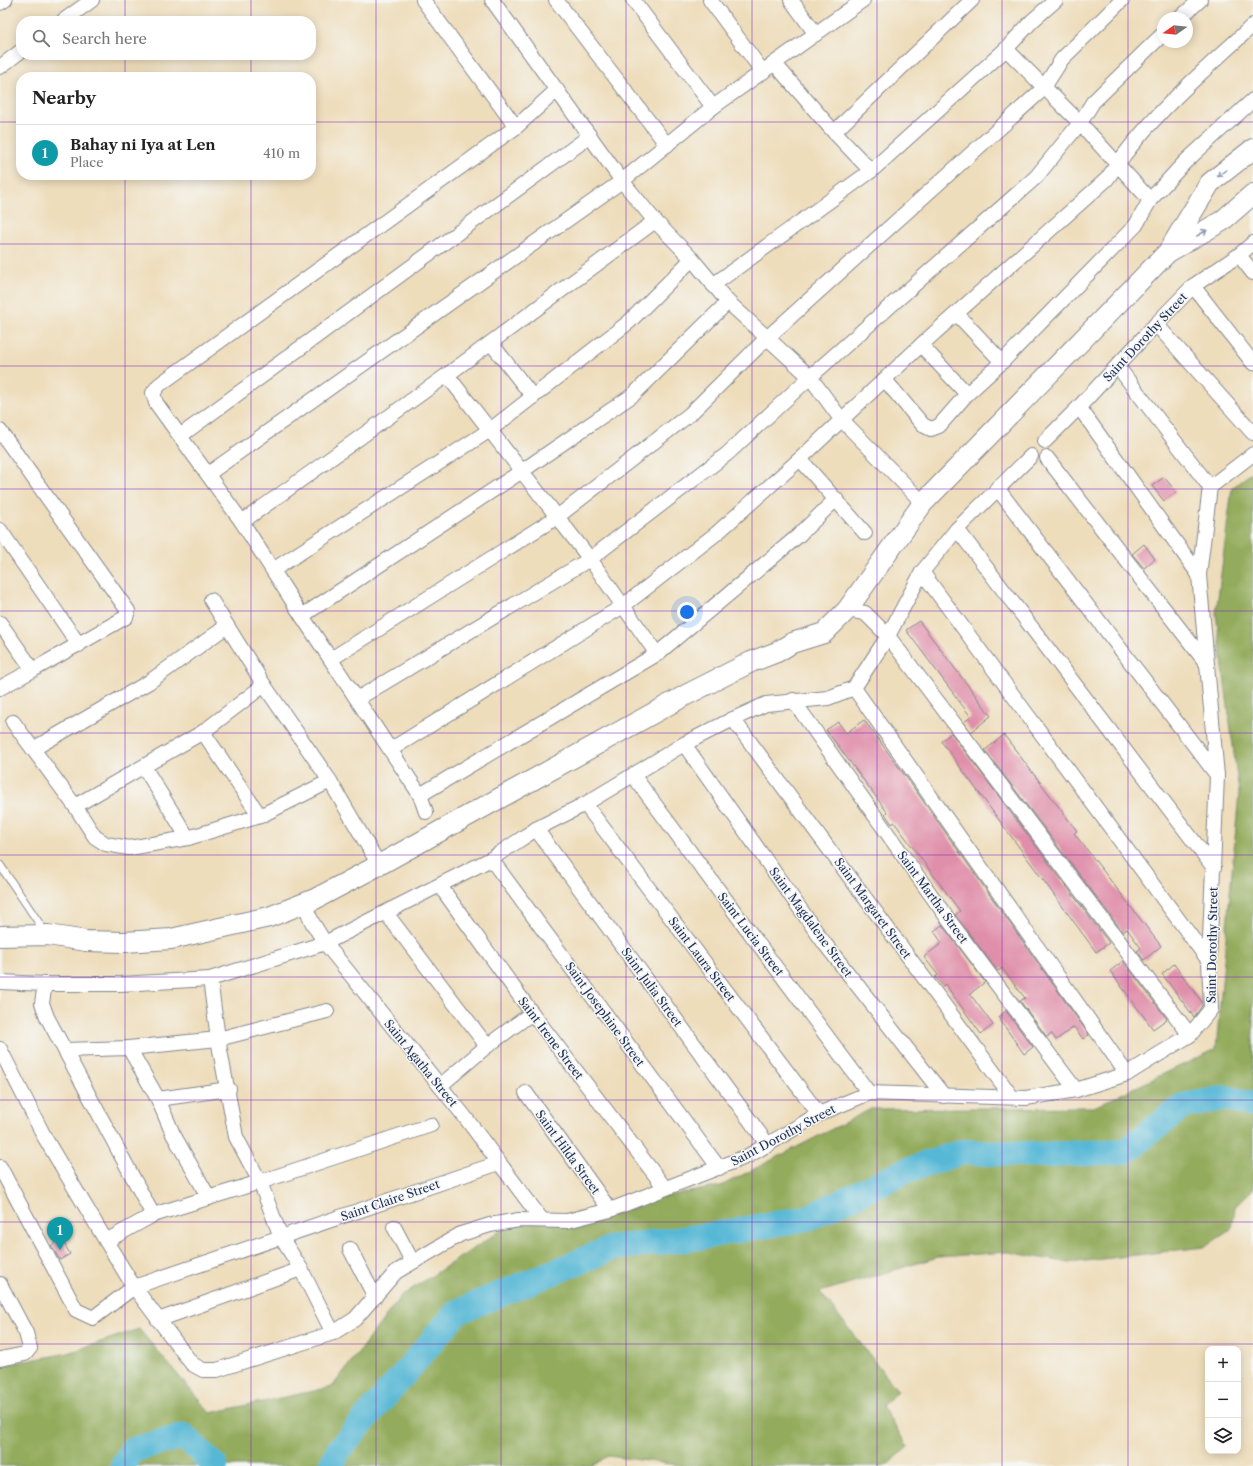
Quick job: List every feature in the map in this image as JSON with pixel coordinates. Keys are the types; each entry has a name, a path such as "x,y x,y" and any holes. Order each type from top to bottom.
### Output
{"street":[{"path":"0,3 5,0"},
{"path":"70,16 92,0"},
{"path":"423,0 516,127"},
{"path":"492,0 622,181 655,221 692,259 728,302 810,377 841,419 923,503"},
{"path":"556,0 666,145"},
{"path":"633,0 713,107"},
{"path":"710,0 764,72"},
{"path":"791,0 816,34"},
{"path":"208,474 622,181 713,107 863,0"},
{"path":"834,132 972,0"},
{"path":"713,285 871,171 1006,49 1032,21 1056,0"},
{"path":"331,658 557,517 690,414 768,337 1044,86 1062,59 1122,0"},
{"path":"1187,12 1200,0"},
{"path":"390,750 623,606 717,533 800,460 841,419 885,380 921,345 958,314 1107,179 1116,164 1158,113 1253,25"},
{"path":"357,699 590,559 727,454 810,377 1036,177 1080,123 1093,102 1157,40"},
{"path":"1006,49 1080,123 1150,200"},
{"path":"0,67 16,56"},
{"path":"775,64 834,132 871,171"},
{"path":"426,812 420,796 331,658 302,616 242,522 154,398 154,393 159,385 516,127 557,90"},
{"path":"885,380 923,425 931,429 939,426 968,394 1002,362 1136,225 1150,200 1185,162 1253,100"},
{"path":"180,436 590,136"},
{"path":"0,936 48,935 86,941 124,942 171,938 269,917 304,903 379,865 686,694 751,662 777,652 792,643 824,633 847,610 923,503 1168,252 1210,183 1253,149"},
{"path":"1168,252 1222,221 1253,194"},
{"path":"242,522 492,343 655,221"},
{"name":"Saint Dorothy Street","path":"1044,441 1118,367 1156,324 1193,286 1239,255 1253,243"},
{"path":"1239,255 1253,273"},
{"path":"273,570 490,430 628,322 692,259"},
{"path":"1193,286 1253,363"},
{"path":"302,616 522,471 633,395 728,302"},
{"path":"958,314 1002,362"},
{"path":"1156,324 1253,434"},
{"path":"492,343 533,396"},
{"path":"921,345 968,394"},
{"path":"1118,367 1210,487 1253,454"},
{"path":"447,375 590,559 657,654"},
{"path":"1079,407 1199,575"},
{"path":"0,431 128,611 126,617 79,645 0,688"},
{"path":"1038,440 1044,441 1049,446 1050,452 1047,458 1042,461 1035,460 1031,456 1030,449 1032,443 1038,440"},
{"path":"0,982 45,984 120,984 210,979 325,943 491,859 536,829 585,804 684,744 766,704 793,700 828,698 854,688 888,636 922,572 957,529 1031,456"},
{"path":"1047,458 1207,665"},
{"path":"800,460 865,533"},
{"name":"Saint Dorothy Street","path":"0,1049 45,1138 134,1286 192,1364 203,1370 217,1370 333,1333 355,1319 396,1272 412,1261 460,1234 490,1225 519,1220 567,1221 610,1210 748,1156 768,1146 819,1114 869,1094 1026,1098 1076,1090 1127,1074 1190,1035 1211,1009 1210,961 1217,776 1199,575 1210,487"},
{"path":"997,488 1217,776"},
{"path":"420,796 657,654 798,536 836,499"},
{"path":"957,529 1214,868"},
{"path":"0,530 79,645"},
{"path":"922,572 1210,961"},
{"path":"211,600 264,685 330,781 379,865"},
{"path":"847,610 865,613 888,636 1190,1035"},
{"path":"33,749 149,682 227,626"},
{"path":"1,627 33,670"},
{"path":"75,806 203,732 264,685"},
{"path":"854,688 1127,1074"},
{"name":"Saint Martha Street","path":"793,700 948,919 1076,1090"},
{"name":"Saint Margaret Street","path":"733,720 1012,1097"},
{"path":"13,722 75,806 95,836 106,844 130,848 188,838 260,816 330,781"},
{"path":"203,732 260,816"},
{"name":"Saint Magdalene Street","path":"684,744 825,944 944,1096"},
{"path":"144,767 188,838"},
{"name":"Saint Lucia Street","path":"633,775 869,1094"},
{"name":"Saint Laura Street","path":"585,804 819,1114"},
{"name":"Saint Julia Street","path":"536,829 768,1146"},
{"name":"Saint Josephine Street","path":"491,859 719,1168"},
{"name":"Saint Irene Street","path":"440,886 532,1013 665,1188"},
{"name":"Saint Agatha Street","path":"304,903 312,922 325,943 440,1086 542,1220"},
{"path":"386,913 487,1046"},
{"path":"210,979 218,1039 236,1137 260,1182 281,1237 301,1269 333,1333"},
{"path":"45,984 42,1002 47,1017 153,1215"},
{"path":"65,1050 129,1048 218,1039 327,1011"},
{"path":"440,1086 487,1046 532,1013"},
{"path":"129,1048 158,1099 173,1134 208,1198"},
{"path":"158,1099 228,1089"},
{"name":"Saint Hilda Street","path":"526,1093 610,1210"},
{"path":"106,1241 153,1215 260,1182 431,1125"},
{"name":"Saint Claire Street","path":"0,1167 76,1310 93,1318 134,1286 499,1163"},
{"path":"394,1227 412,1261"},
{"path":"350,1249 374,1297"},
{"path":"158,1320 301,1269"},
{"path":"0,1284 26,1333 30,1348 25,1354 0,1359"}],"lane":[{"path":"0,865 48,935"}],"green space":[{"path":"1253,471 1253,1189 1235,1207 1232,1229 1204,1247 1069,1263 1008,1252 938,1257 820,1292 898,1391 882,1406 908,1447 886,1466 687,1466 608,1456 592,1466 0,1466 0,1366 68,1353 139,1329 210,1413 332,1387 401,1296 508,1226 721,1186 871,1109 1094,1107 1216,1049 1239,793 1216,613 1232,488"}],"building":[{"path":"1164,477 1176,492 1164,501 1152,486"},
{"path":"1144,544 1155,559 1144,568 1132,554"},
{"path":"919,621 991,716 971,732 964,722 971,717 906,630"},
{"path":"864,720 1089,1035 1083,1039 1074,1027 1056,1040 1051,1033 1047,1037 1020,1001 1025,998 1002,968 998,971 955,915 960,911 894,822 892,824 885,814 887,812 826,730 838,722 846,733"},
{"path":"951,733 1109,943 1096,952 941,741"},
{"path":"1004,735 1077,831 1074,833 1161,946 1144,960 1137,951 1141,948 1127,929 1123,932 985,750"},
{"path":"942,925 985,982 970,994 993,1025 981,1034 945,984 943,986 935,977 938,975 924,957 942,943 934,931"},
{"path":"1123,961 1167,1019 1153,1029 1110,971"},
{"path":"1174,964 1202,1002 1202,1006 1194,1017 1162,974"},
{"path":"1006,1011 1033,1047 1024,1054 998,1017"},
{"path":"61,1238 70,1254 60,1260 51,1246"}],"waterway":[{"path":"331,1466 338,1451 457,1312 612,1248 707,1236 808,1218 905,1171 962,1152 1049,1155 1126,1151 1183,1106 1226,1098 1253,1105"},
{"path":"123,1466 132,1450 184,1436 215,1466"}],"place":[{"name":"Bahay ni Iya at Len","path":"60,1250"}]}
